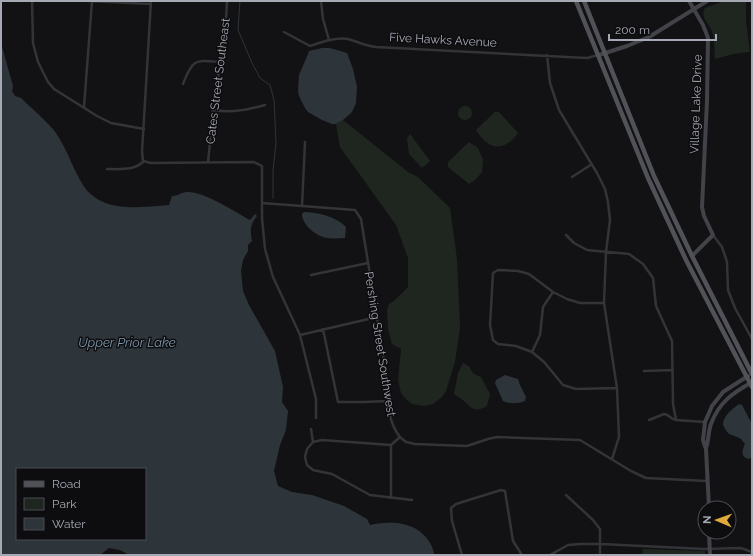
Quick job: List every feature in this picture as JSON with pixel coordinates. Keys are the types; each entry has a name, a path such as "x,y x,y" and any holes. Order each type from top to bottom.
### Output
{"main road":[{"path":"576,1 651,185 686,260 751,384"},
{"path":"584,1 654,176 692,256 752,374"}],"street":[{"path":"32,1 33,43 38,62 48,82 54,89 111,123 144,130"},
{"path":"87,1 151,3 142,152 144,161"},
{"path":"84,107 92,1"},
{"name":"Cates Street Southeast","path":"208,162 227,1"},
{"path":"321,1 323,19 329,40"},
{"name":"Village Lake Drive","path":"688,1 694,9 708,38 707,101 702,207 704,216 713,234"},
{"name":"Five Hawks Avenue","path":"284,32 310,46 329,40 347,39 366,46 587,58 627,46 649,37 707,1"},
{"path":"547,55 550,83 559,110 592,164 605,189 608,202 610,220 606,252 604,303 617,388 619,437 612,459"},
{"path":"183,84 188,70 193,64 200,60 221,62"},
{"path":"213,110 240,112 265,105"},
{"path":"262,203 302,206 305,142"},
{"path":"144,161 150,163 254,162 262,166 262,203 265,249 273,277 300,335 316,399 316,418"},
{"path":"107,169 132,169 136,168 144,161"},
{"path":"572,177 592,164"},
{"name":"Pershing Street Southwest","path":"302,206 355,210 361,219 385,370 387,401 392,424 400,437"},
{"path":"692,256 713,234 722,247 727,262 728,290 735,308 752,339"},
{"path":"566,235 574,243 587,250 629,254 643,264 653,278 656,306 672,341 676,420"},
{"path":"311,275 368,263"},
{"path":"604,303 580,303 552,292 529,274 511,270 498,270 493,272 490,325 493,340 498,344 516,346 532,352 544,362 563,385 576,389 617,388"},
{"path":"532,352 540,335 543,307 552,292"},
{"path":"300,335 377,317"},
{"path":"323,329 338,402 387,401"},
{"path":"644,371 673,370"},
{"path":"706,449 703,440 705,422 712,406 723,392 752,374"},
{"path":"709,500 706,449 711,423 727,397 751,384"},
{"path":"648,420 666,414 672,419 676,420 705,422"},
{"path":"311,429 313,442"},
{"path":"391,498 392,445 400,437 406,442 415,444 467,446 497,437 580,440 631,471 646,478 708,481"},
{"path":"392,445 322,440 313,442 307,449 305,457 307,465 313,470 332,474 370,495 412,500"},
{"path":"462,555 452,521 451,508 456,504 501,490 505,491 513,541 522,555"},
{"path":"566,495 594,520 600,529 600,555"},
{"path":"710,540 710,555"},
{"path":"550,555 568,545 601,544 741,548 752,552"}],"green space":[{"path":"724,1 746,1 746,21 750,52 733,54 715,59 713,36 703,14 705,8"},
{"path":"465,106 470,108 472,113 470,118 465,120 460,118 458,113 460,108"},
{"path":"495,112 499,112 518,133 507,144 502,146 491,145 486,142 476,130"},
{"path":"343,120 408,172 418,177 450,208 457,259 460,328 455,362 446,391 442,397 433,404 424,406 412,404 401,393 398,380 401,349 392,344 388,329 387,310 389,304 408,287 408,258 396,225 340,147 336,124"},
{"path":"410,134 430,161 422,168 409,154 407,138"},
{"path":"469,142 478,148 483,160 482,172 469,184 448,167 448,162"},
{"path":"463,363 470,367 474,374 481,377 490,394 487,406 484,408 474,409 454,394 458,373"},
{"path":"643,549 705,551 705,555 642,555"}],"water":[{"name":"Upper Prior Lake","path":"1,43 13,86 12,91 15,96 21,98 53,129 83,185 100,201 122,207 169,205 172,196 185,192 210,198 250,220 255,214 257,216 252,225 252,241 248,245 248,251 243,260 241,271 243,291 249,305 275,351 283,387 282,402 288,411 286,430 280,445 274,471 278,486 292,492 312,495 344,506 367,519 370,525 378,523 395,523 412,527 425,536 434,552 434,555 129,555 120,550 109,548 100,555 1,555"},
{"path":"330,48 347,53 353,69 357,87 356,103 352,112 336,124 322,120 308,112 299,96 298,91 299,75 309,51"},
{"path":"304,212 321,214 342,223 346,227 345,238 328,238 315,233 307,226 302,214"},
{"path":"505,375 518,379 526,397 525,401 520,403 508,403 503,401 495,383 496,380"},
{"path":"739,404 742,405 752,424 752,457 749,459 743,455 745,444 739,438 726,431 723,425 726,416"}],"waterway":[{"path":"240,1 238,30 260,78 270,85 274,100 276,143 273,171 273,198"}]}
